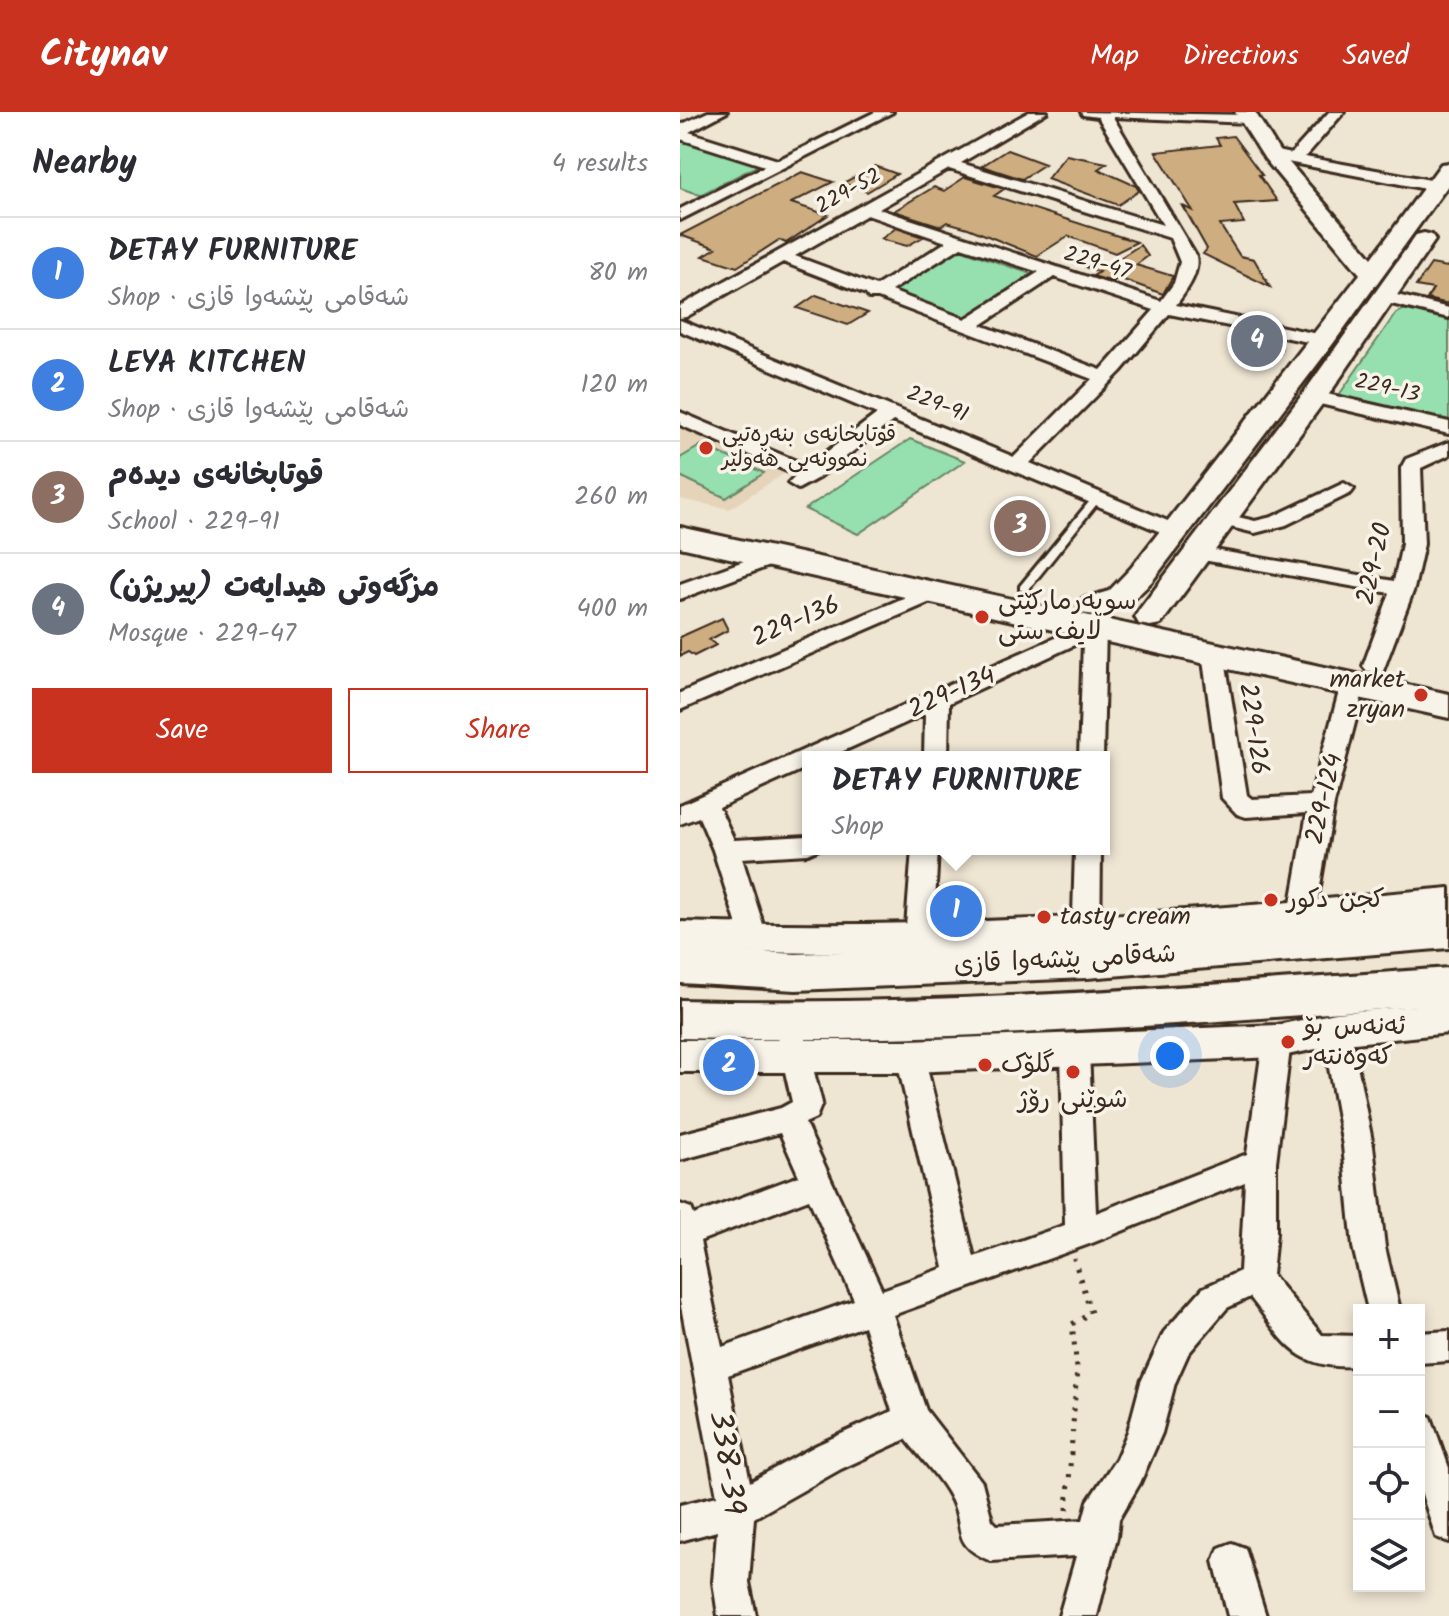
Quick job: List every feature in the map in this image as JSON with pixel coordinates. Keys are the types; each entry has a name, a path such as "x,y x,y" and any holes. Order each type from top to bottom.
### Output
{"highway":[{"name":"شەقامی پێشەوا قازی","path":"680,965 796,972 1363,925 1449,931"},
{"name":"شەقامی پێشەوا قازی","path":"680,1019 792,1039 1035,1016 1120,1029 1438,998"},
{"path":"1353,1028 1438,998"}],"main road":[{"path":"680,515 1024,588 1094,616 1213,653 1364,675 1449,682"},
{"path":"680,537 934,592 1094,616 1150,617 1364,675 1449,706"}],"street":[{"path":"690,112 714,115"},
{"path":"680,215 886,112"},
{"name":"229-52","path":"680,313 1040,112"},
{"path":"1283,157 1337,112"},
{"path":"1094,113 1246,116 1283,157 1371,272"},
{"path":"1018,464 1104,377 1164,308 1185,278 1189,265 1188,256 1094,113"},
{"path":"680,132 714,115"},
{"path":"680,132 777,165"},
{"path":"1283,157 1445,186"},
{"path":"946,163 1174,234"},
{"path":"1091,751 1094,616 1120,598 1142,574 1323,340 1371,272 1445,186"},
{"path":"1150,617 1385,297 1445,186"},
{"path":"680,193 706,202"},
{"name":"229-47","path":"864,209 1164,308 1323,340"},
{"path":"875,294 957,242"},
{"path":"781,256 875,294 1104,377"},
{"path":"965,327 1051,272"},
{"path":"1385,297 1449,313"},
{"name":"229-91","path":"680,325 1175,531"},
{"path":"1277,399 1310,402"},
{"name":"229-13","path":"1310,402 1449,428"},
{"path":"680,418 803,479 892,412"},
{"name":"229-20","path":"1364,675 1403,589 1413,544 1411,468 1413,463 1449,448"},
{"path":"1221,519 1255,527 1279,521 1344,489"},
{"path":"1197,553 1403,589"},
{"path":"680,592 769,558"},
{"path":"1142,574 1147,583 1154,587 1174,583"},
{"name":"229-136","path":"680,702 934,592"},
{"name":"229-134","path":"822,751 937,700 1094,616"},
{"name":"229-126","path":"1213,653 1235,798 1246,808 1321,804"},
{"name":"229-124","path":"1302,915 1321,804 1364,675"},
{"path":"936,751 937,700"},
{"name":"229-134","path":"680,815 802,760"},
{"path":"705,803 726,850 754,940"},
{"path":"726,850 802,845"},
{"path":"919,940 925,855"},
{"path":"680,936 1086,946 1088,855"},
{"path":"1144,942 1302,915 1363,925 1449,902"},
{"path":"680,1056 792,1039 910,1056 1075,1051 1120,1029 1277,1041 1353,1028 1358,1146 1369,1247 1383,1304"},
{"path":"680,1147 788,1118 805,1109 807,1103 792,1039"},
{"path":"1277,1041 1261,1162 1260,1233 1255,1279 1304,1341 1314,1349 1328,1353 1353,1351"},
{"path":"1075,1051 1081,1233"},
{"path":"910,1056 962,1276"},
{"path":"788,1118 874,1307 912,1419 969,1494 976,1530 991,1543 1086,1538"},
{"path":"711,1366 1081,1233 1261,1162"},
{"path":"681,1229 817,1182"},
{"name":"338-39","path":"681,1229 711,1366 737,1508 731,1582 737,1616"},
{"path":"1078,1616 1086,1538 1128,1471 1145,1433 1158,1382 1176,1343 1215,1298 1255,1279"},
{"path":"1425,1348 1449,1346"},
{"path":"680,1523 737,1508 829,1457 912,1419"},
{"path":"1425,1447 1448,1517"},
{"path":"1232,1561 1247,1616"}],"lane":[{"path":"1024,588 1097,498"}],"path":[{"path":"1081,1233 1072,1241 1072,1250 1091,1313 1073,1322 1071,1328 1077,1368 1066,1508 1086,1538"}],"shaded area":[{"name":"قوتابخانەی بنەڕەتیی نموونەیی هەولێر","path":"680,423 785,473 729,509 680,499"}],"green space":[{"path":"680,139 759,165 700,195 680,188"},
{"path":"960,249 1031,274 962,319 889,292"},
{"path":"1408,308 1449,318 1449,421 1339,395 1396,313"},
{"path":"910,439 965,461 858,534 805,509"},
{"path":"702,445 764,473 726,498 680,476 680,458"}],"building":[{"path":"1233,136 1277,201 1234,204 1244,223 1220,225 1240,256 1254,259 1270,287 1203,254 1207,249 1183,206 1193,211 1156,152 1220,145 1216,138"},
{"path":"1007,150 1045,164 1022,179 982,166"},
{"path":"1066,155 1107,163 1098,169 1136,186 1139,191 1118,205 1047,179"},
{"path":"875,166 897,174 867,192 843,183"},
{"path":"802,172 833,182 791,203 828,215 786,243 779,240 737,267 703,256 716,248 680,235"},
{"path":"965,177 1004,189 994,196 1137,242 1115,253 1068,236 1037,256 968,228 947,222 941,226 894,211 934,187 944,191"},
{"path":"896,228 923,237 907,246 881,239"},
{"path":"1140,245 1148,256 1136,265 1173,276 1163,294 1118,278 1113,282 1093,276 1099,272 1085,267 1109,265"},
{"path":"1431,264 1447,267 1449,264 1449,304 1427,299 1433,289 1416,286"},
{"path":"816,295 868,313 848,325 797,308"},
{"path":"1235,330 1282,340 1281,353 1234,351"},
{"path":"722,618 728,630 709,640 716,645 694,656 688,652 680,656 680,637"}],"place":[{"name":"مزگه‌وتی هیدایه‌ت (پیریژن)","path":"1257,341"},
{"name":"قوتابخانەی بنەڕەتیی نموونەیی هەولێر","path":"706,448"},
{"name":"قوتابخانەی دیدەم","path":"1020,526"},
{"name":"سوپەرمارکێتی لایف ستی","path":"982,617"},
{"name":"market zryan","path":"1421,695"},
{"name":"كجن دكور","path":"1271,900"},
{"name":"DETAY FURNITURE","path":"956,911"},
{"name":"tasty cream","path":"1044,917"},
{"name":"ئەنەس بۆ کەوەنتەر","path":"1288,1042"},
{"name":"LEYA KITCHEN","path":"729,1065"},
{"name":"گلۆک","path":"985,1065"},
{"name":"شوێنی رۆژ","path":"1073,1072"}]}
